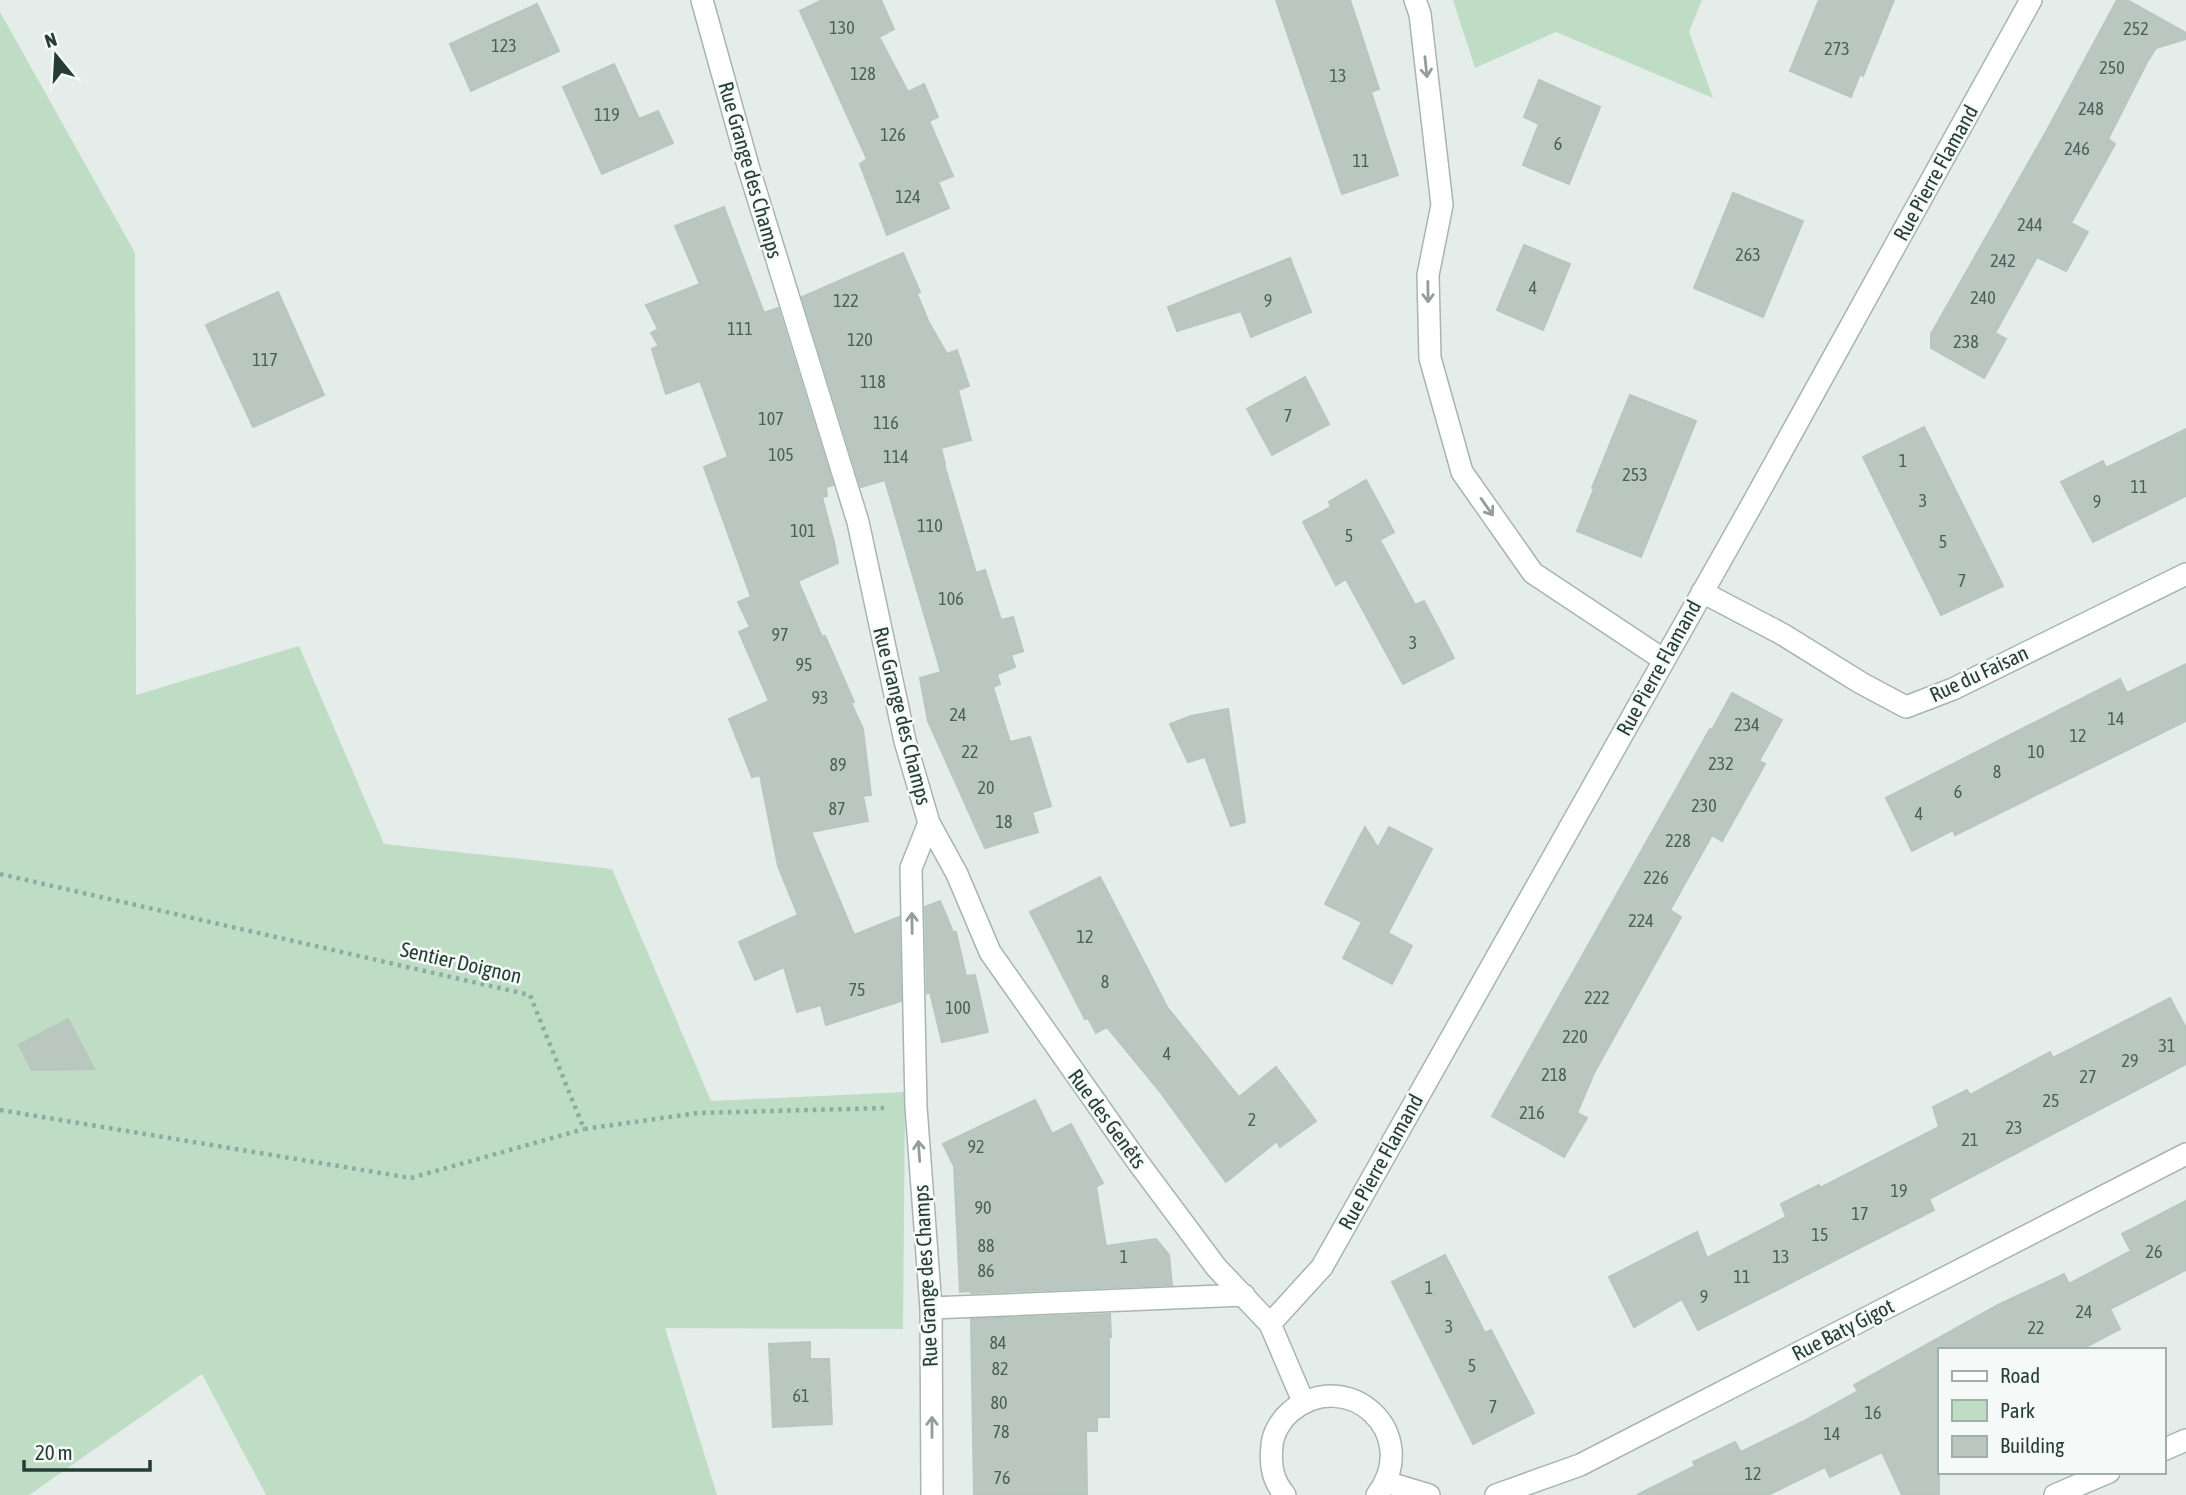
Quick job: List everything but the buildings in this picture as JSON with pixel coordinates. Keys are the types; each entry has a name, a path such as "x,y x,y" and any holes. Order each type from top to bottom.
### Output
{"street":[{"name":"Rue Grange des Champs","path":"702,0 748,166 858,523 905,741 929,823 911,868 916,1107 931,1308 932,1495"},
{"path":"1415,0 1420,14 1442,205 1428,275 1430,358 1462,472 1533,573 1664,660"},
{"name":"Rue Pierre Flamand","path":"1270,1324 1322,1266 1664,660 2031,0"},
{"name":"Rue du Faisan","path":"1702,592 1782,634 1861,684 1906,707 1953,689 2186,574"},
{"name":"Rue des Genêts","path":"929,823 957,874 990,952 1216,1268 1270,1324 1303,1401"},
{"name":"Rue Baty Gigot","path":"1496,1495 1580,1465 2186,1154"},
{"path":"931,1308 1244,1295"},
{"path":"1285,1495 1278,1486 1270,1463 1273,1439 1284,1417 1303,1401 1328,1395 1353,1399 1374,1412 1388,1433 1392,1458 1382,1489 1429,1495"},
{"path":"2165,1449 2186,1440"},
{"path":"2055,1495 2104,1474"}],"path":[{"name":"Sentier Doignon","path":"0,874 530,995 584,1129"},
{"path":"0,1110 411,1178 584,1129 698,1112 916,1107"}],"green space":[{"path":"1453,0 1702,0 1689,32 1713,98 1556,32 1475,68"},
{"path":"0,12 135,253 136,695 299,646 384,844 612,869 711,1101 905,1092 903,1329 665,1328 717,1495 266,1495 202,1374 29,1495 0,1495"}]}
